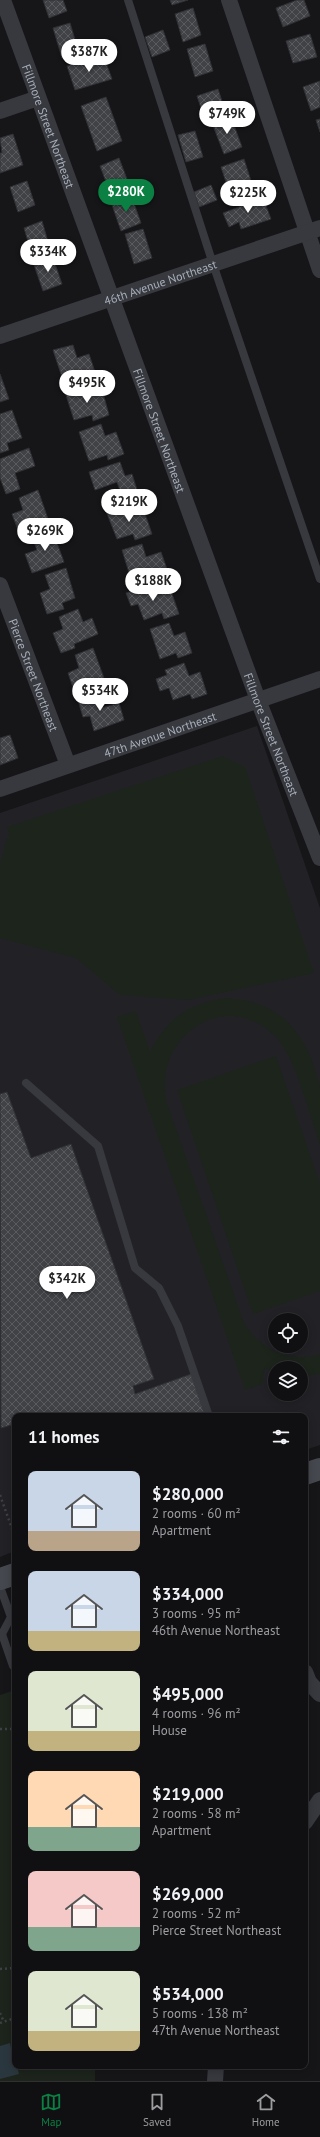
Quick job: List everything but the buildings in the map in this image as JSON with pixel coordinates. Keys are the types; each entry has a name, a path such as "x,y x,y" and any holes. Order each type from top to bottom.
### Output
{"street":[{"name":"Fillmore Street Northeast","path":"3,0 258,700 314,820 320,858"},
{"path":"229,0 314,230 320,270"},
{"path":"0,111 38,98"},
{"name":"46th Avenue Northeast","path":"0,336 314,230"},
{"name":"Pierce Street Northeast","path":"0,585 68,765"},
{"name":"47th Avenue Northeast","path":"0,789 320,679"},
{"path":"308,1473 320,1469"},
{"path":"0,1579 12,1575"},
{"path":"308,1680 320,1694"},
{"path":"308,1818 320,1800"},
{"path":"215,2081 216,2069"}],"lane":[{"path":"128,0 213,264 320,579"},
{"path":"26,1082 98,1146 135,1268 159,1288 166,1301 178,1326 208,1413"},
{"path":"0,1587 11,1617 2,1634 12,1663"}],"path":[{"path":"0,1495 12,1529"},
{"path":"0,1729 12,1729"},
{"path":"0,1969 12,1968"},
{"path":"0,2013 4,2022"},
{"path":"0,2023 12,2019"}],"shaded area":[{"path":"257,726 320,908 320,1445 308,1449 308,1413 12,1413 12,1552 0,1557 0,813"},
{"path":"223,756 245,767 314,973 189,1000 120,995 76,958 0,938 0,865 7,838 10,838 7,827"},
{"path":"224,998 244,1000 261,1005 276,1013 289,1023 308,1051 315,1068 320,1087 320,1145 295,1071 282,1045 275,1036 256,1022 236,1017 216,1018 198,1026 182,1039 171,1056 165,1077 166,1100 244,1323 258,1340 268,1348 268,1353 280,1353 298,1357 309,1357 320,1354 320,1374 308,1375 308,1361 268,1361 268,1369 265,1368 263,1377 264,1383 245,1390 117,1017 136,1011 150,1052 171,1022 189,1009 199,1004"},
{"path":"276,1056 320,1184 320,1291 253,1314 177,1090"},
{"path":"12,1691 12,2069 95,2069 95,2081 0,2081 0,1695"},
{"path":"10,2043 12,2052 12,2069 18,2069 19,2074 0,2079 0,2046"}]}
